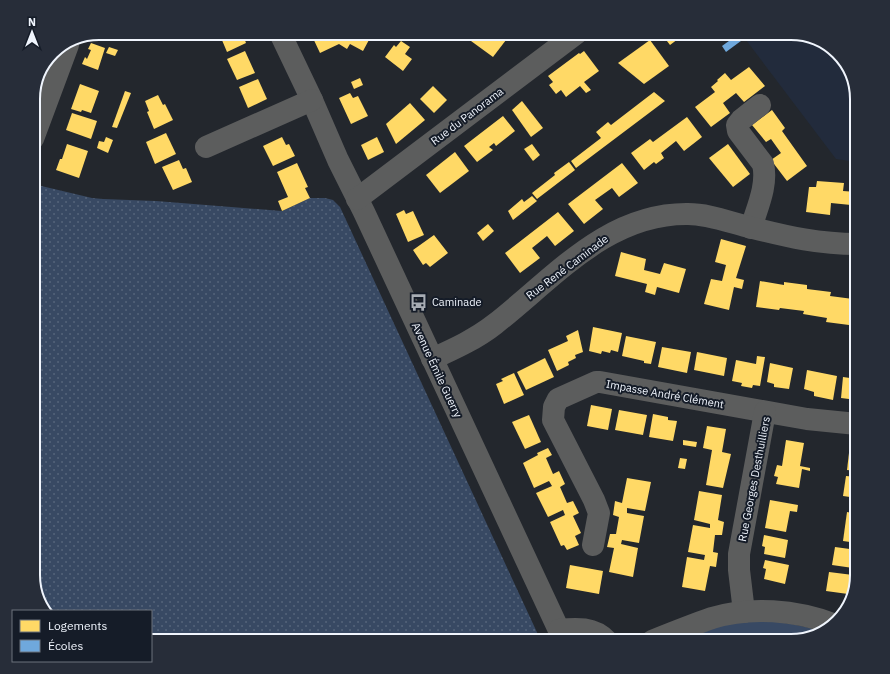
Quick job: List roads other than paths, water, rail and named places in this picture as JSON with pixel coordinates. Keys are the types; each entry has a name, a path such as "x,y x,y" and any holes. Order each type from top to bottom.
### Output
{"street":[{"name":"Avenue Émile Guerry","path":"283,40 312,100 338,160 562,634"},
{"name":"Rue du Panorama","path":"357,199 557,40"},
{"path":"40,120 66,50"},
{"path":"206,147 312,100"},
{"path":"751,228 763,188 764,170 763,164 738,132 738,125 741,120 760,105"},
{"name":"Rue René Caminade","path":"432,360 479,335 495,324 550,277 589,247 615,231 632,224 666,215 688,214 709,216 751,228 803,240 830,244 850,244"},
{"name":"Impasse André Clément","path":"593,545 599,513 594,500 553,420 554,407 558,399 596,382 600,382 765,412"},
{"name":"Rue Georges Desthuilliers","path":"744,612 739,570 739,554 765,412 806,419 850,423"},
{"path":"671,634 713,618 744,612 786,612 827,622"},
{"path":"565,634 580,628 593,631 598,634"}],"place":[{"name":"Caminade","path":"419,302"}]}
